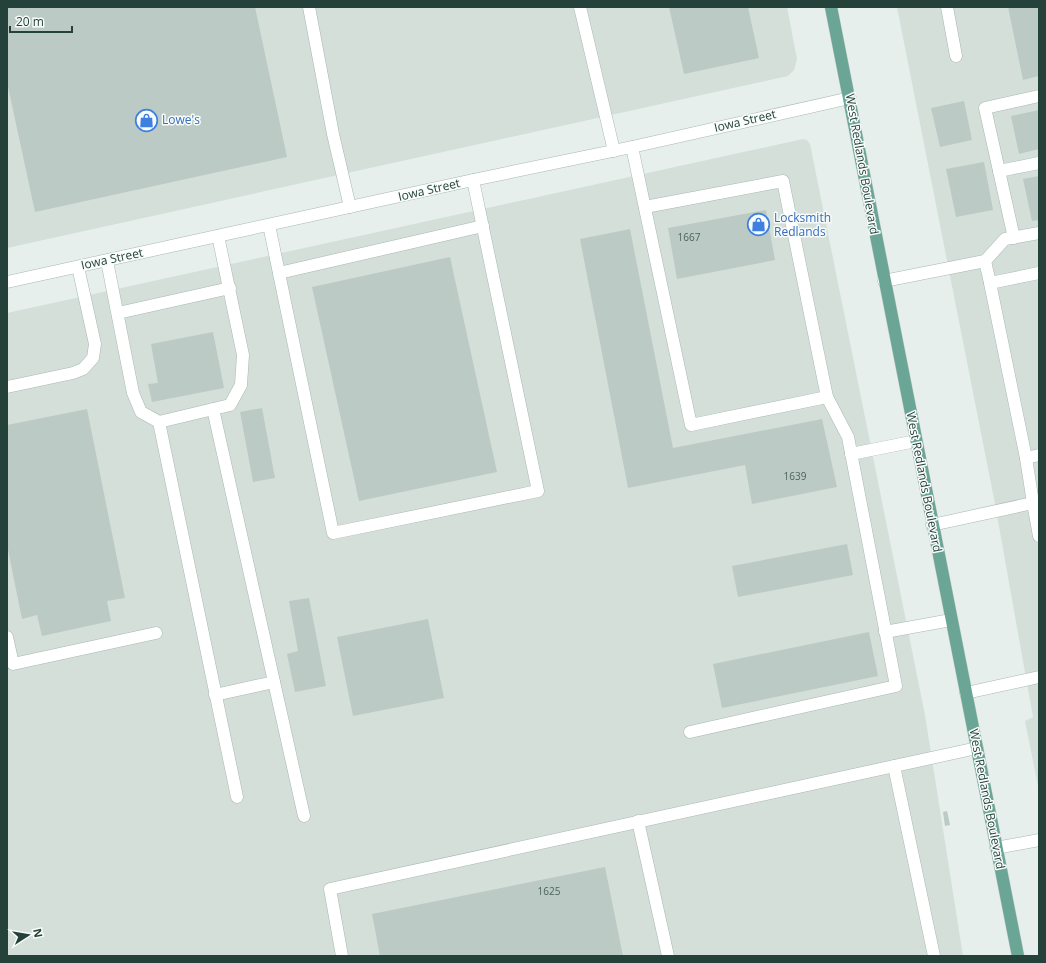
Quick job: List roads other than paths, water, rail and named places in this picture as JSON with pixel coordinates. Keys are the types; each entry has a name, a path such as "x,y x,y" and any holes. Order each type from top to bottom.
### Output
{"main road":[{"name":"West Redlands Boulevard","path":"831,7 1018,956"}],"street":[{"path":"309,7 333,134 350,207"},
{"path":"580,7 614,151"},
{"path":"947,7 956,56"},
{"path":"1014,238 985,108 1039,96"},
{"name":"Iowa Street","path":"7,282 473,180 614,151 850,98"},
{"path":"632,147 691,425 827,396"},
{"path":"999,171 1039,163"},
{"path":"268,225 333,533 538,490 473,180"},
{"path":"645,207 784,181 827,396 848,437 896,686 690,732"},
{"path":"279,273 483,226"},
{"path":"884,281 985,261 1005,239 1039,233"},
{"path":"107,261 133,392 141,412 159,422 230,405 241,384 243,355 218,236"},
{"path":"985,261 1026,458 1039,536"},
{"path":"7,387 72,373 83,369 93,358 96,344 78,267"},
{"path":"990,283 1039,273"},
{"path":"118,313 230,288"},
{"path":"214,409 304,816"},
{"path":"159,422 237,797"},
{"path":"851,454 916,441"},
{"path":"1026,458 1039,455"},
{"path":"932,524 1033,503"},
{"path":"885,632 951,620"},
{"path":"7,637 13,664 156,634"},
{"path":"966,693 1039,678"},
{"path":"215,695 274,682"},
{"path":"342,956 330,889 977,748"},
{"path":"894,766 934,956"},
{"path":"638,821 668,956"},
{"path":"996,848 1039,840"}],"place":[{"name":"Lowe's","path":"147,120"},
{"name":"Locksmith Redlands","path":"759,225"}]}
